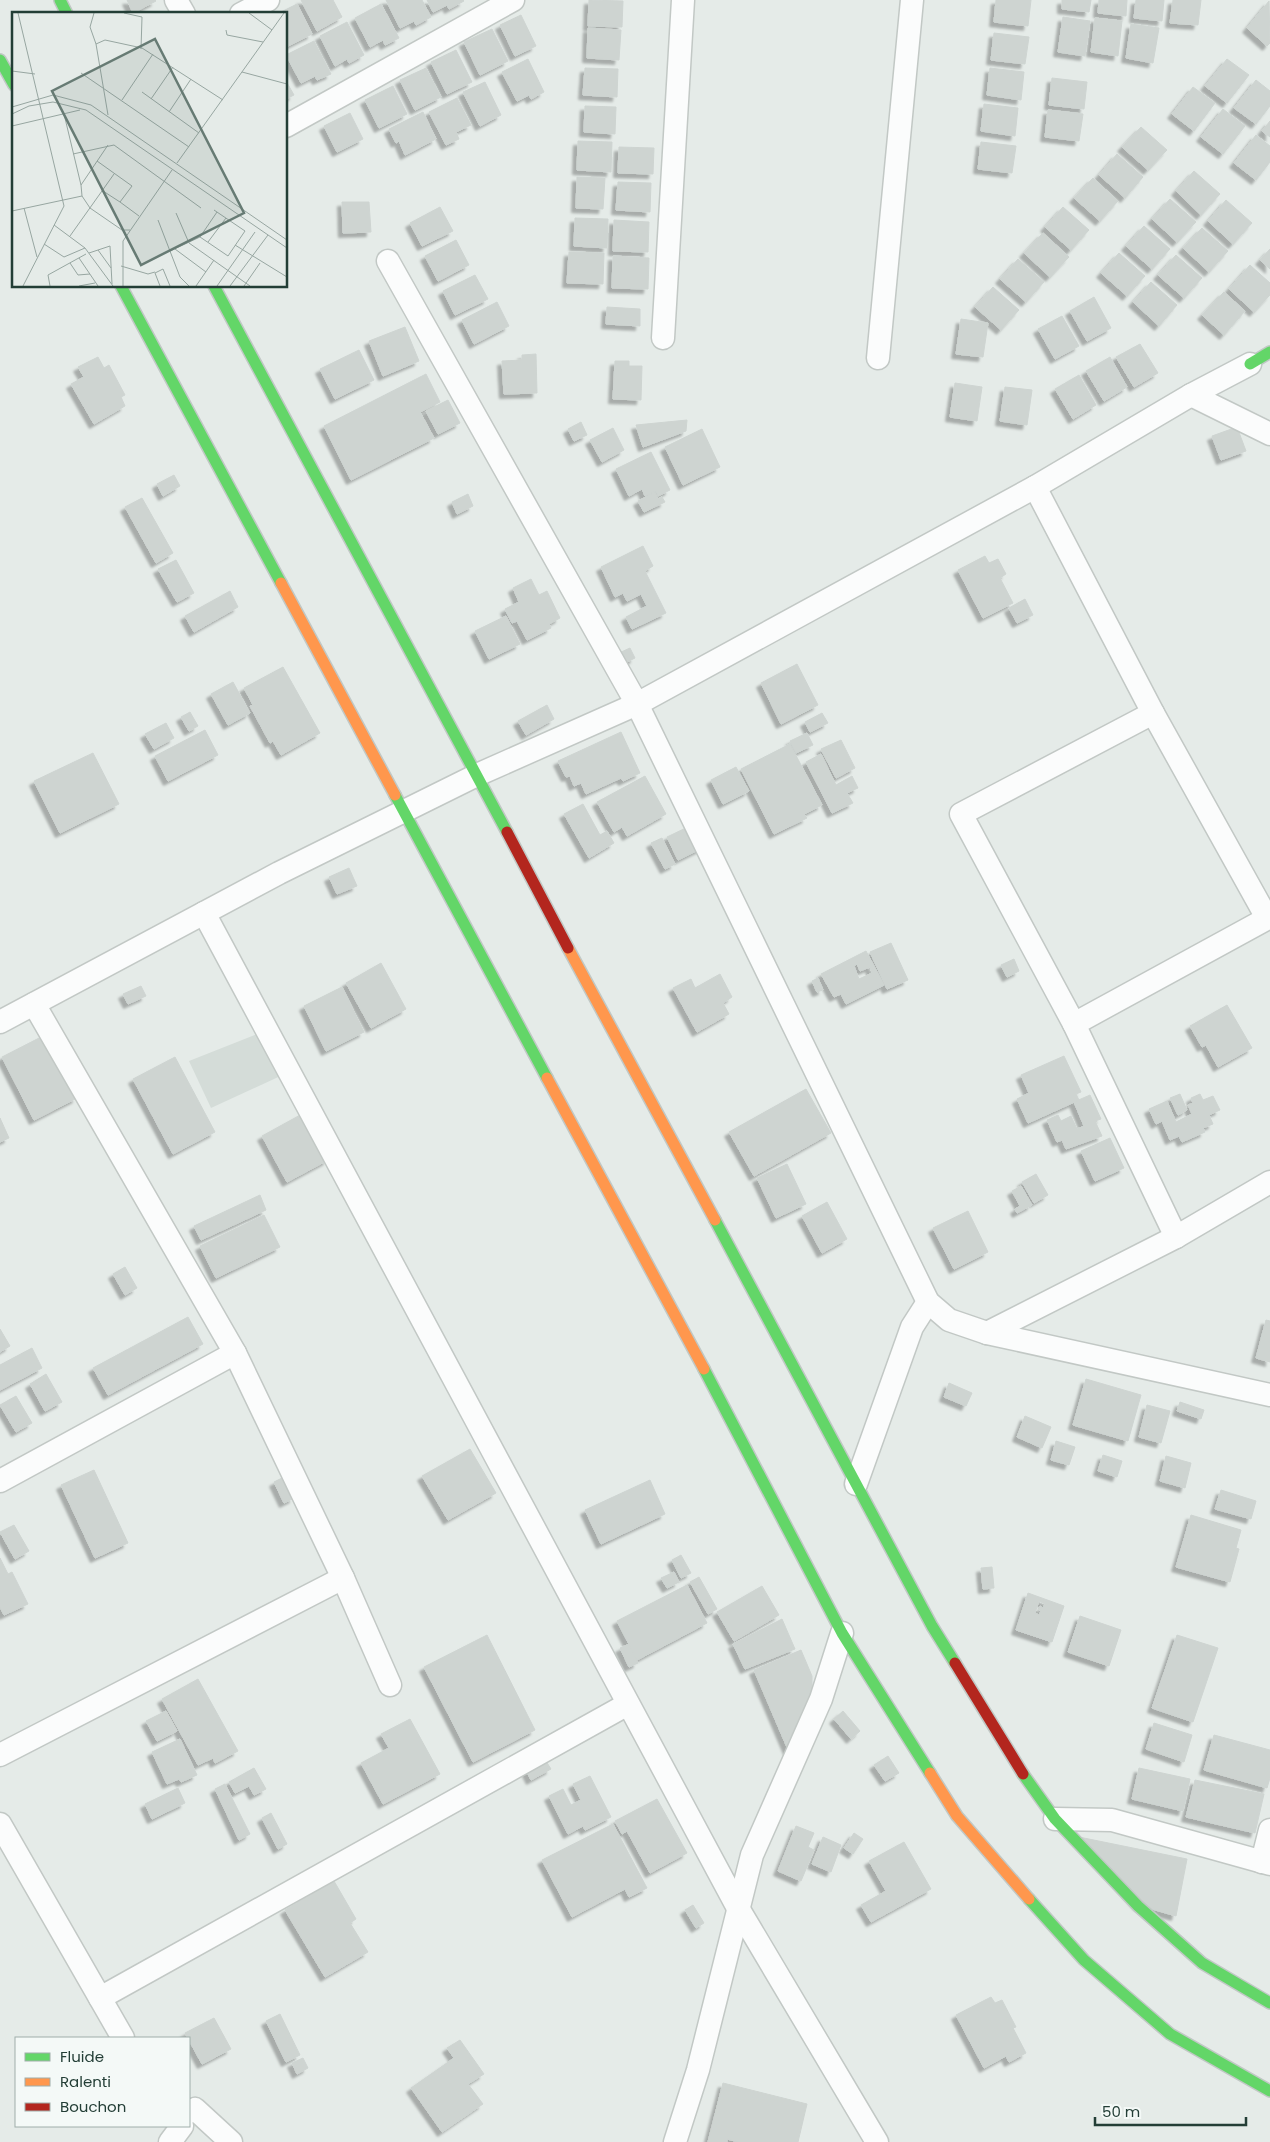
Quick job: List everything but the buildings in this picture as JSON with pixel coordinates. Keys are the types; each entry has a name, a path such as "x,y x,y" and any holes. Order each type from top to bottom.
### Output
{"main road":[{"path":"60,0 66,12"},
{"path":"0,60 12,81"},
{"path":"123,288 720,1399 842,1633 957,1816 1008,1877 1084,1960 1170,2034 1270,2091"},
{"path":"215,288 932,1626 1032,1788 1055,1819 1133,1901 1202,1963 1270,2003"},
{"path":"1250,364 1270,352"}],"street":[{"path":"176,0 183,12"},
{"path":"245,12 268,0"},
{"path":"288,125 513,0"},
{"path":"663,338 683,0"},
{"path":"878,358 912,0"},
{"path":"388,261 637,704 928,1302 949,1320 987,1333 1270,1395"},
{"path":"0,1022 278,873 477,775 637,704 1035,487 1191,395 1250,364"},
{"path":"1191,395 1270,434"},
{"path":"1035,487 1153,713 1268,918 1074,1024"},
{"path":"1153,713 961,814 1074,1024 1176,1237"},
{"path":"204,913 738,1908 877,2142"},
{"path":"34,1004 234,1353 343,1578 390,1685"},
{"path":"987,1333 1176,1237 1270,1182"},
{"path":"856,1484 912,1327 928,1302"},
{"path":"0,1482 234,1353"},
{"path":"0,1755 343,1578"},
{"path":"675,2142 698,2070 752,1855 821,1699 842,1633"},
{"path":"100,1998 628,1704"},
{"path":"1055,1819 1112,1820 1266,1863 1270,1830"},
{"path":"0,1824 122,2037"},
{"path":"190,2117 231,2142"},
{"path":"170,2142 181,2127"}],"shaded area":[{"path":"265,1031 287,1073 211,1108 189,1061"}],"traffic: fast":[{"path":"60,0 66,12"},
{"path":"0,60 12,81"},
{"path":"122,288 281,583"},
{"path":"215,288 507,832"},
{"path":"1250,364 1270,352"},
{"path":"395,795 547,1078"},
{"path":"715,1220 932,1626 955,1663"},
{"path":"704,1369 842,1633 930,1773"},
{"path":"1023,1774 1055,1819 1138,1906 1202,1963 1270,2003"},
{"path":"1029,1899 1084,1960 1170,2034 1270,2091"}],"traffic: slow":[{"path":"281,583 395,795"},
{"path":"568,948 715,1220"},
{"path":"547,1078 704,1369"},
{"path":"930,1773 957,1816 1029,1899"}],"traffic: jam":[{"path":"507,832 568,948"},
{"path":"955,1663 1023,1774"}]}
